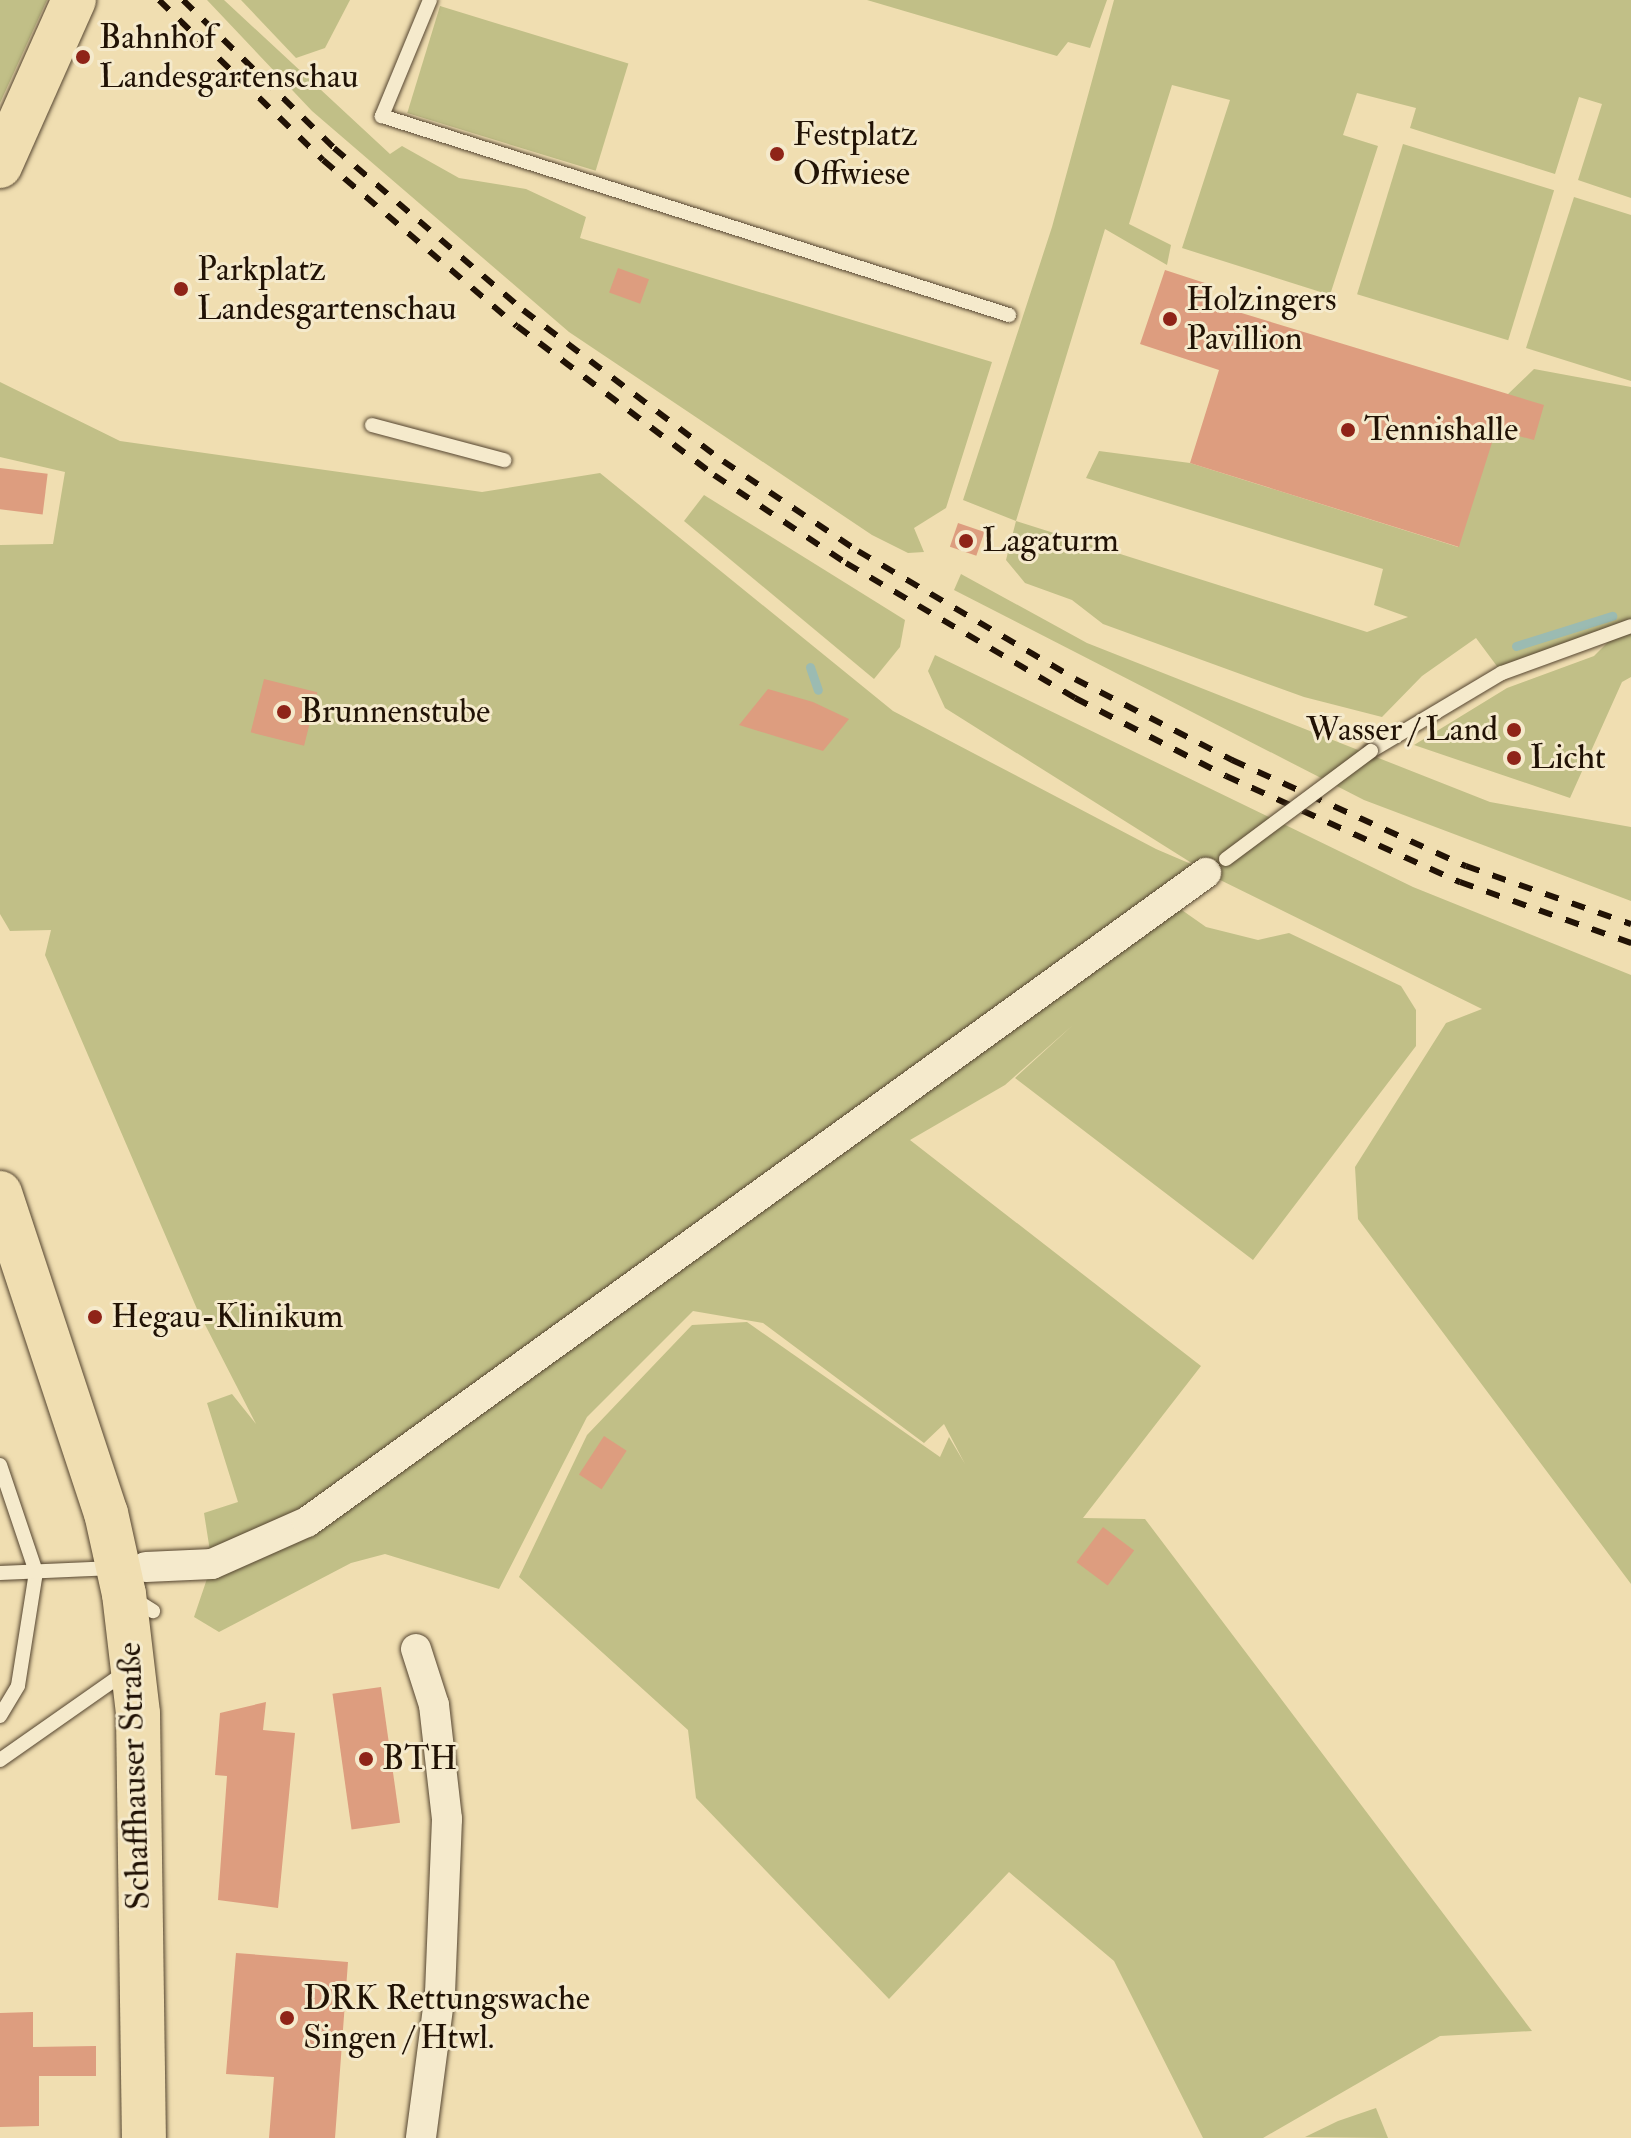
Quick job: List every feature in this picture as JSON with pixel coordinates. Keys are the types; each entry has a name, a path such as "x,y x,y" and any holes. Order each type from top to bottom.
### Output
{"main road":[{"path":"6,138 74,0"},
{"name":"Schaffhauser Straße","path":"0,1193 106,1513 135,1585 144,2138"}],"street":[{"path":"135,1585 212,1564 307,1522 1216,866"},
{"path":"416,1649 434,1705 447,1819 440,1993 421,2138"}],"lane":[{"path":"430,0 382,116 1009,315"},
{"path":"372,425 504,460"},
{"path":"1216,866 1371,751 1502,673 1631,626"},
{"path":"0,1465 36,1572 18,1686 0,1716"},
{"path":"0,1573 36,1572 135,1585"},
{"path":"0,1760 134,1667"}],"shaded area":[{"path":"0,0 47,0 0,103"},
{"path":"207,0 224,0 390,154 402,146 459,178 526,189 586,217 580,238 992,362 946,508 914,528 924,552 908,553 872,535 569,332 312,111"},
{"path":"241,0 350,0 325,48 296,58"},
{"path":"867,0 1107,0 1090,48 1068,42 1057,56"},
{"path":"1114,0 1631,0 1631,198 1578,180 1602,104 1579,97 1555,174 1410,128 1416,108 1357,93 1343,135 1378,146 1330,295 1182,248 1230,100 1172,85 1129,224 1171,245 1167,265 1105,229 1016,521 963,500 1052,227"},
{"path":"440,6 628,64 596,171 407,113"},
{"path":"1403,144 1554,190 1508,340 1357,294"},
{"path":"1574,197 1631,215 1631,381 1526,348"},
{"path":"1534,369 1631,387 1631,677 1622,682 1570,798 1414,745 1507,688 1594,656 1619,631 1502,673 1476,638 1422,676 1382,717 1304,697 1103,624 1072,600 1025,583 1006,560 1016,521 1367,632 1408,617 1374,605 1383,569 1086,478 1099,451 1190,463 1458,547 1506,396"},
{"path":"0,382 120,441 482,492 600,473 893,711 1156,849 1198,867 945,708 928,671 935,655 1413,887 1631,975 1631,1584 1358,1219 1355,1167 1446,1023 1482,1009 1206,873 1169,901 1206,927 1258,940 1289,933 1401,986 1416,1010 1416,1046 1253,1260 1015,1078 1073,1025 1005,1085 910,1140 1201,1366 1083,1518 1145,1519 1532,2031 1440,2036 1263,2138 1203,2138 1114,1961 1009,1872 889,1999 696,1798 688,1730 519,1577 587,1435 692,1325 747,1322 940,1457 949,1437 965,1464 944,1424 924,1443 763,1323 693,1311 587,1417 499,1589 385,1554 351,1563 219,1632 194,1617 212,1564 204,1513 238,1502 207,1403 232,1394 256,1424 197,1309 45,955 51,930 10,931 0,914 0,545 53,544 65,472 0,457"},
{"path":"704,495 905,620 900,647 874,679 684,521"},
{"path":"961,574 1087,643 1490,802 1631,827 1631,901 1364,800 954,590"},
{"path":"1376,2108 1388,2138 1305,2137 1338,2121"}],"building":[{"path":"618,268 649,279 640,304 609,292"},
{"name":"Tennishalle","path":"1165,270 1208,284 1202,301 1544,405 1534,440 1496,430 1459,547 1190,463 1219,370 1140,344"},
{"path":"0,468 48,474 43,515 0,509"},
{"name":"Lagaturm","path":"958,523 984,532 976,556 950,547"},
{"name":"Brunnenstube","path":"264,679 317,692 304,746 251,732"},
{"path":"768,689 813,702 849,719 823,751 739,725"},
{"path":"604,1436 627,1451 602,1489 579,1475"},
{"path":"1103,1527 1134,1550 1108,1586 1077,1562"},
{"name":"BTH","path":"381,1687 400,1823 352,1829 332,1694"},
{"path":"266,1702 263,1730 295,1733 278,1908 218,1900 227,1776 215,1775 220,1713"},
{"name":"DRK Rettungswache Singen / Htwl.","path":"236,1953 348,1962 335,2138 269,2138 274,2077 226,2074"},
{"path":"33,2012 33,2047 96,2046 96,2076 39,2076 39,2126 0,2127 0,2013"}],"waterway":[{"path":"1516,646 1612,616"},
{"path":"810,667 818,690"}],"railway":[{"path":"159,0 323,160 517,326 714,475 846,563 1075,698 1226,776 1460,882 1631,943"},
{"path":"183,0 334,148 523,310 723,461 858,551 1075,679 1232,760 1466,866 1631,924"}],"place":[{"name":"Bahnhof Landesgartenschau","path":"83,57"},
{"name":"Festplatz Offwiese","path":"777,154"},
{"name":"Parkplatz Landesgartenschau","path":"181,289"},
{"name":"Holzingers Pavillion","path":"1170,319"},
{"name":"Tennishalle","path":"1348,430"},
{"name":"Lagaturm","path":"966,541"},
{"name":"Brunnenstube","path":"284,712"},
{"name":"Wasser / Land","path":"1514,730"},
{"name":"Licht","path":"1514,758"},
{"name":"Hegau-Klinikum","path":"95,1317"},
{"name":"BTH","path":"366,1759"},
{"name":"DRK Rettungswache Singen / Htwl.","path":"287,2018"}]}
